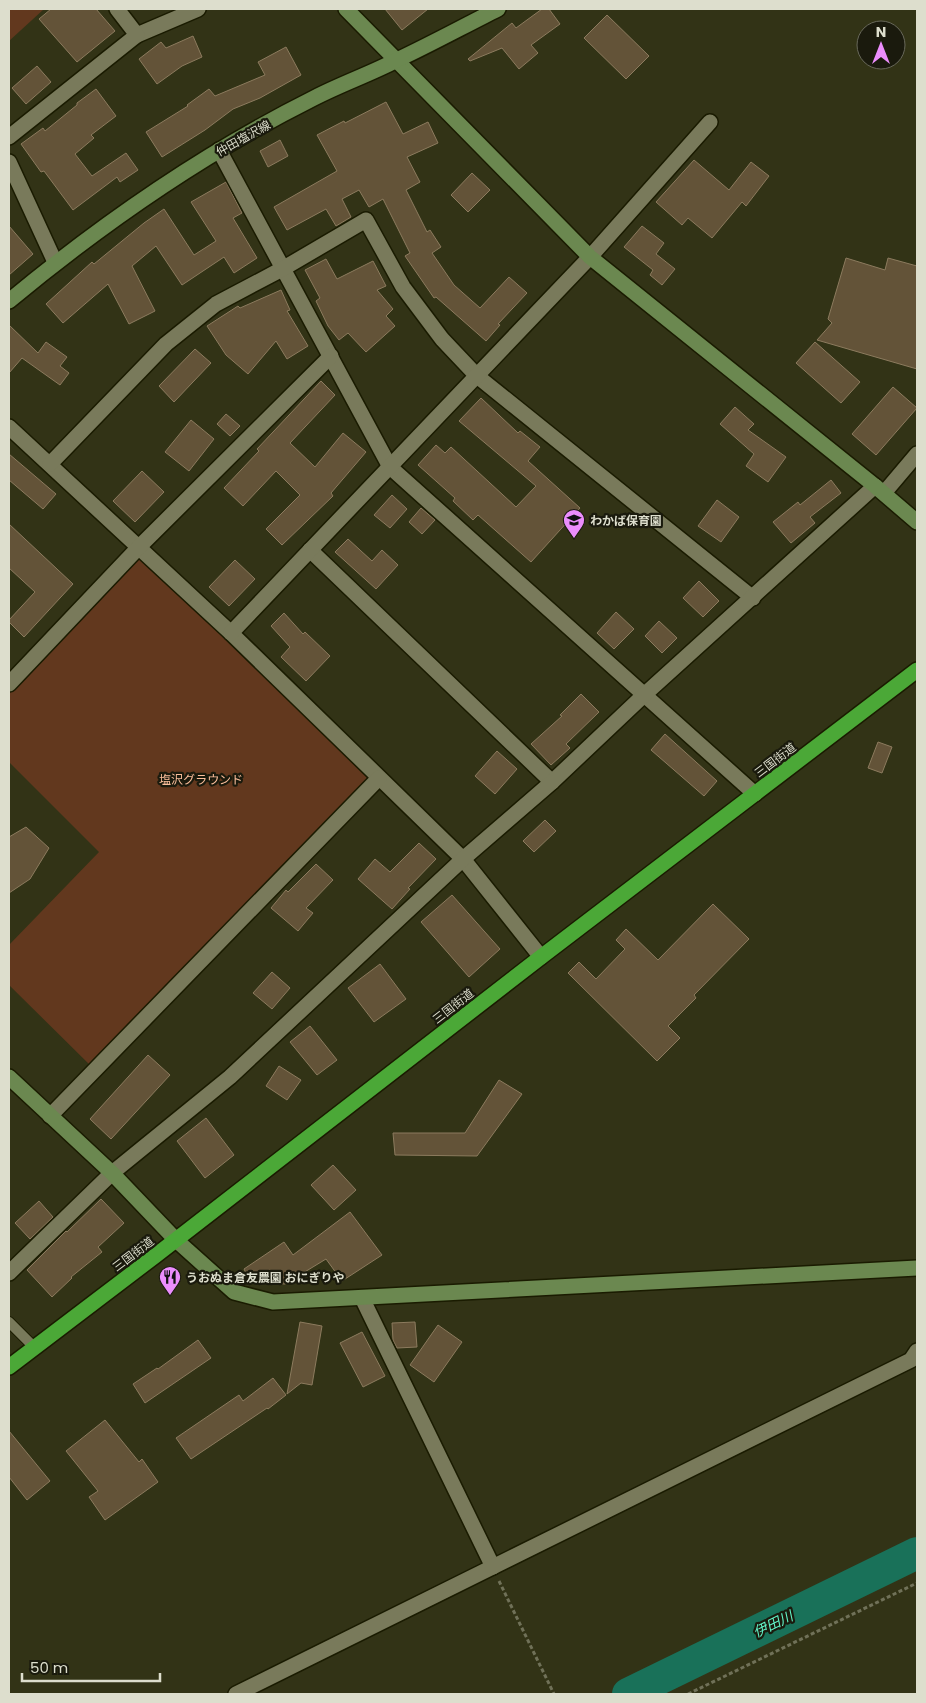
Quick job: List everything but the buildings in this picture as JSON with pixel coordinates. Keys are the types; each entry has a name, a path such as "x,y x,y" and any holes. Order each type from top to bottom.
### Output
{"highway":[{"name":"三国街道","path":"9,1367 917,670"}],"street":[{"path":"117,9 138,35"},
{"path":"9,137 138,35 198,9"},
{"path":"346,9 590,257 880,490 917,522"},
{"name":"仲田塩沢線","path":"9,301 56,262 146,196 219,150 314,98 396,61 498,9"},
{"path":"231,633 590,257 710,122"},
{"path":"219,150 390,467 755,794"},
{"path":"9,162 56,262"},
{"path":"50,464 166,344 216,304 284,268 366,220 403,288 442,339 477,376 753,598"},
{"path":"9,684 139,547 331,356"},
{"path":"9,427 231,633 463,859 541,957"},
{"path":"10,1269 112,1173 230,1077 463,859 552,782 644,695 753,598 880,490 917,454"},
{"path":"310,550 552,782"},
{"path":"50,1116 379,778"},
{"path":"9,1077 112,1173 176,1240 234,1292 273,1302 917,1268"},
{"path":"362,1298 493,1567"},
{"path":"236,1694 911,1360 917,1351"}],"lane":[{"path":"9,1322 34,1347"}],"path":[{"path":"493,1567 554,1694"},
{"path":"688,1694 917,1583"}],"green space":[{"path":"9,9 44,9 9,41"},
{"name":"塩沢グラウンド","path":"139,547 379,778 95,1070 9,985 9,945 99,852 9,762 9,684"}],"waterway":[{"name":"伊田川","path":"628,1694 917,1553"}],"place":[{"name":"わかば保育園","path":"574,539"},
{"name":"うおぬま倉友農園 おにぎりや","path":"170,1296"}]}
